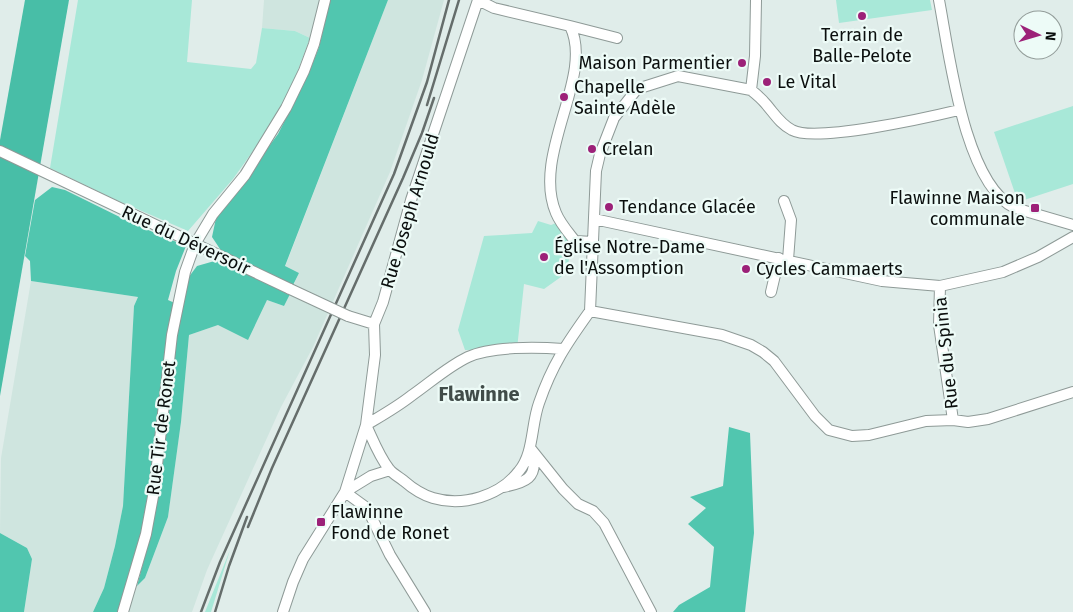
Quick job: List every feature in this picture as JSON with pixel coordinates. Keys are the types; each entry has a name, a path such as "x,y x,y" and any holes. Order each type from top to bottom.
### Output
{"street":[{"name":"Rue Tir de Ronet","path":"124,612 146,534 152,500 172,335 181,284 195,244 213,214 250,168 286,108 304,71 314,44 325,0"},
{"path":"478,0 494,8 617,38"},
{"name":"Rue Joseph Arnould","path":"345,492 366,426 375,355 374,324 383,302 411,200 478,0"},
{"path":"751,90 756,56 756,0"},
{"path":"939,0 959,110 982,171 990,186 1008,205 1073,225"},
{"path":"570,26 573,33 576,58 553,154 551,190 555,211 575,241 593,242"},
{"path":"563,349 546,347 517,349 484,352 469,356 446,369 411,396 366,426 390,470 411,487 433,498 454,502 478,499 503,487 520,471 530,449 533,425 549,376 563,349 590,311 596,171 600,154 614,118 637,89 678,76 751,90 764,102 779,122 793,131 806,133 842,132 959,110"},
{"name":"Rue du Déversoir","path":"0,151 348,316 374,324"},
{"path":"771,292 784,259 790,220 784,201"},
{"path":"594,219 882,281 940,286 1003,272 1038,257 1073,237"},
{"name":"Rue du Spinia","path":"940,286 939,324 953,420"},
{"path":"590,311 722,335 752,345 774,361 815,416 829,430 852,436 869,435 926,421 953,420 968,422 988,419 1073,392"},
{"path":"530,449 563,489 578,504 592,511 604,523 651,612"},
{"path":"283,612 292,582 345,492 371,476 390,470"},
{"path":"345,492 367,508 390,555 425,612"}],"shaded area":[{"path":"25,0 69,0 0,396 0,140"},
{"path":"78,0 192,0 187,62 251,69 256,63 262,28 295,31 310,38 291,89 265,134 233,179 188,231 114,199 50,168"},
{"path":"264,0 321,0 310,38 295,31 262,28"},
{"path":"330,0 388,0 285,266 299,273 293,285 222,252 212,237 216,218 278,134 308,75 319,47"},
{"path":"388,0 444,0 422,80 390,172 313,347 281,407 207,570 192,612 128,612 137,586 145,578 168,517 181,422 189,335 218,325 267,300 284,306 299,273 285,267"},
{"name":"Terrain de Balle-Pelote","path":"836,0 930,0 932,10 839,23"},
{"path":"1073,106 1073,184 1018,202 994,132"},
{"path":"52,187 65,190 134,224 186,246 176,271 168,300 177,304 154,491 123,612 93,612 104,588 123,506 134,306 138,297 31,281 30,261 25,256 35,200"},
{"path":"538,221 551,225 556,223 565,236 571,240 568,267 565,274 544,289 524,284 517,349 465,350 458,330 484,236 532,233"},
{"path":"218,260 290,294 284,306 267,300 248,340 218,325 189,335 181,422 168,517 145,578 137,586 150,537 163,462 171,375 185,282 197,266"},
{"path":"31,281 138,297 134,306 123,506 104,588 93,612 24,612 32,559 27,548 0,533 1,458"},
{"path":"729,427 750,433 754,533 745,612 673,612 679,605 710,587 714,547 688,524 706,508 690,497 723,486"},
{"path":"0,533 27,548 32,559 24,612 0,612"},
{"path":"230,550 211,612 205,612"}],"railway":[{"path":"201,612 220,562 394,174 427,82 449,0"},
{"path":"427,105 459,0"},
{"path":"248,527 272,468 403,178 434,98"},
{"path":"215,612 247,517"}],"place":[{"name":"Terrain de Balle-Pelote","path":"862,16"},
{"name":"Maison Parmentier","path":"742,63"},
{"name":"Le Vital","path":"767,82"},
{"name":"Chapelle Sainte Adèle","path":"564,97"},
{"name":"Crelan","path":"592,149"},
{"name":"Tendance Glacée","path":"609,207"},
{"name":"Flawinne Maison communale","path":"1035,208"},
{"name":"Église Notre-Dame de l'Assomption","path":"544,257"},
{"name":"Cycles Cammaerts","path":"746,269"},
{"name":"Flawinne Fond de Ronet","path":"321,522"}],"district":[{"name":"Flawinne","path":"479,394"}]}
